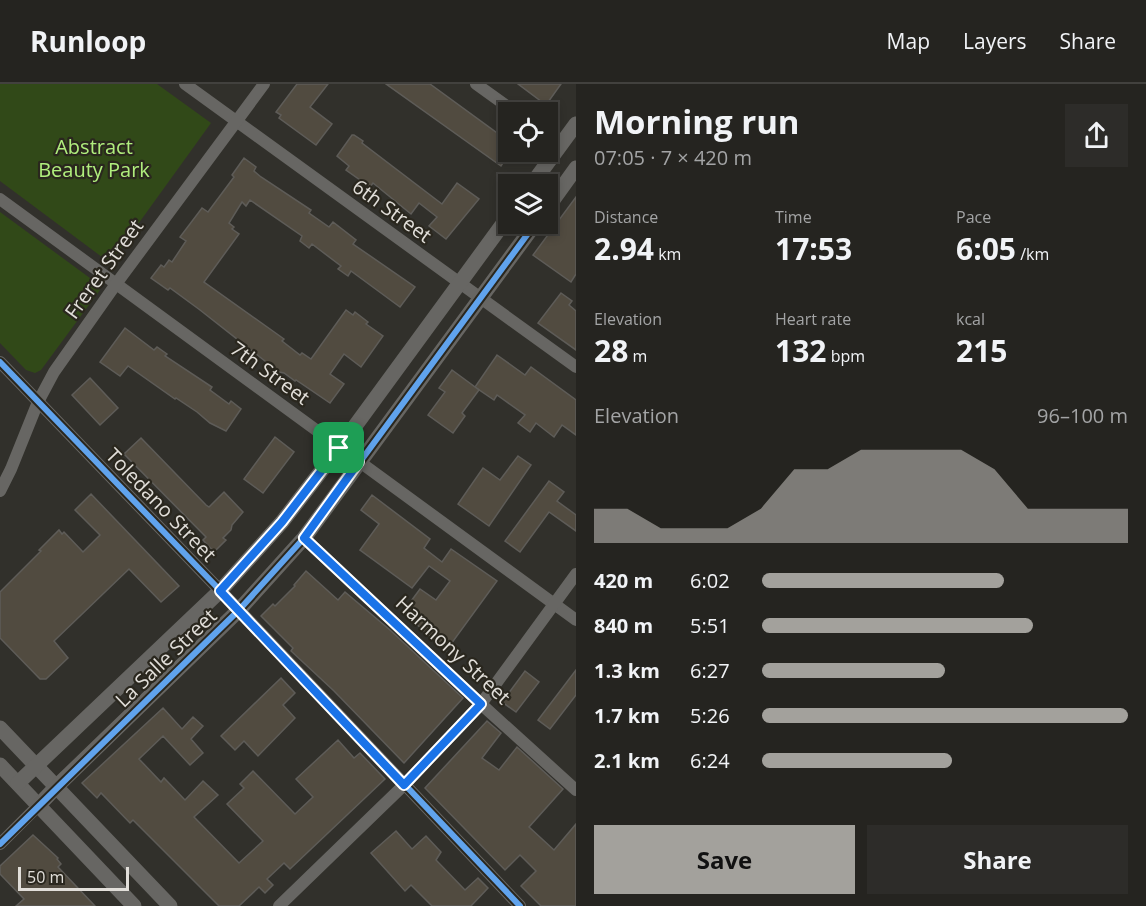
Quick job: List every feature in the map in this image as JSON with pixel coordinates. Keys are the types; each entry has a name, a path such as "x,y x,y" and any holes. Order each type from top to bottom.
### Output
{"street":[{"name":"6th Street","path":"185,84 576,367"},
{"name":"Freret Street","path":"0,491 38,402 54,372 264,84"},
{"path":"476,84 501,102"},
{"path":"539,174 576,124"},
{"path":"558,193 576,168"},
{"name":"7th Street","path":"0,199 576,620"},
{"name":"La Salle Street","path":"18,783 220,591 282,522 498,231"},
{"name":"La Salle Street","path":"0,844 239,610 304,538 528,234"},
{"name":"Toledano Street","path":"0,362 520,906"},
{"name":"Harmony Street","path":"304,538 576,790"},
{"path":"279,906 404,785 481,704 576,574"},
{"path":"0,728 170,906"},
{"path":"0,765 132,905 150,885"}],"green space":[{"name":"Abstract Beauty Park","path":"0,84 157,84 211,123 110,263 0,181"},
{"path":"0,212 94,281 100,290 41,370 35,373 26,370 0,343"}],"building":[{"path":"297,84 328,84 310,107 332,124 316,145 279,118 281,115 276,112"},
{"path":"386,84 430,84 498,134 498,162 504,162 501,166"},
{"path":"518,84 561,84 548,102 542,102"},
{"path":"352,135 363,141 362,143 442,204 457,183 479,199 446,239 429,226 437,217 419,203 411,214 373,183 370,187 346,170 349,166 337,156"},
{"path":"244,158 256,167 254,171 261,177 311,210 309,213 329,227 333,222 356,240 353,244 415,287 400,307 351,271 348,276 338,269 341,266 312,244 309,248 300,241 302,236 250,200 246,206 242,202 229,223 234,227 232,229 239,234 204,282 284,339 282,341 300,355 302,353 311,359 346,310 353,315 355,312 368,322 366,324 383,336 361,367 344,354 330,374 344,384 330,403 296,380 279,372 200,310 170,288 168,290 151,278 161,265 164,267 169,260 172,262 186,241 180,237 202,208 208,212 234,177 232,175"},
{"path":"576,197 576,274 571,282 533,255 549,234 558,234 558,221"},
{"path":"561,293 572,301 569,305 576,311 576,350 538,323"},
{"path":"125,328 154,350 157,347 167,354 165,356 212,387 210,390 229,404 231,401 241,409 226,431 210,423 128,366 120,376 100,362"},
{"path":"497,355 525,375 531,367 576,400 576,435 562,425 554,437 536,423 530,432 518,423 525,415 497,395 494,400 475,387"},
{"path":"452,370 479,390 462,413 465,416 453,433 428,415 445,392 439,388"},
{"path":"90,378 118,408 100,425 72,395"},
{"path":"275,437 294,452 263,493 244,479"},
{"path":"141,438 206,505 209,507 224,492 243,512 223,538 226,540 214,552 203,540 206,537 124,454"},
{"path":"518,456 531,465 489,526 458,504 483,468 500,480"},
{"path":"549,481 564,492 557,501 576,515 576,531 549,512 520,552 505,541"},
{"path":"91,494 179,586 161,602 129,569 54,641 68,658 46,679 40,679 0,638 0,592 59,530 62,534 64,532 83,552 100,535 75,510"},
{"path":"372,495 430,539 424,548 442,562 451,549 497,581 446,651 403,612 420,589 436,600 450,581 429,566 412,588 360,550 379,524 361,510"},
{"path":"306,571 338,600 345,592 390,630 463,698 404,763 334,691 291,651 293,648 261,616 295,586"},
{"path":"576,670 576,695 550,729 538,720"},
{"path":"525,671 539,682 516,712 502,702"},
{"path":"281,678 295,693 283,705 295,718 258,756 244,741 235,750 221,736"},
{"path":"163,708 182,729 193,717 203,726 191,739 203,753 190,765 163,736 139,759 161,782 164,778 185,800 203,781 218,795 194,817 239,863 263,841 227,804 244,788 240,784 253,771 295,814 313,797 296,779 338,740 354,758 360,753 385,779 290,869 284,863 267,879 273,885 265,893 259,887 239,906 219,906 133,820 130,823 101,793 97,798 82,783"},
{"path":"487,721 501,733 482,758 499,770 517,747 563,789 529,827 554,850 576,824 576,906 541,906 521,886 536,871 520,855 505,870 425,788"},
{"path":"396,831 412,849 426,836 441,852 436,860 465,890 478,878 488,888 471,906 432,906 411,885 405,891 371,853"},
{"path":"33,835 58,858 61,864 58,867 95,906 16,906 24,899 0,874 0,866"}],"cycle path":[{"path":"0,844 239,610 304,538 528,234"},
{"path":"0,362 520,906"}],"route":[{"path":"339,448 359,462 304,538 481,704 404,785 220,591 282,522 339,448"}]}
